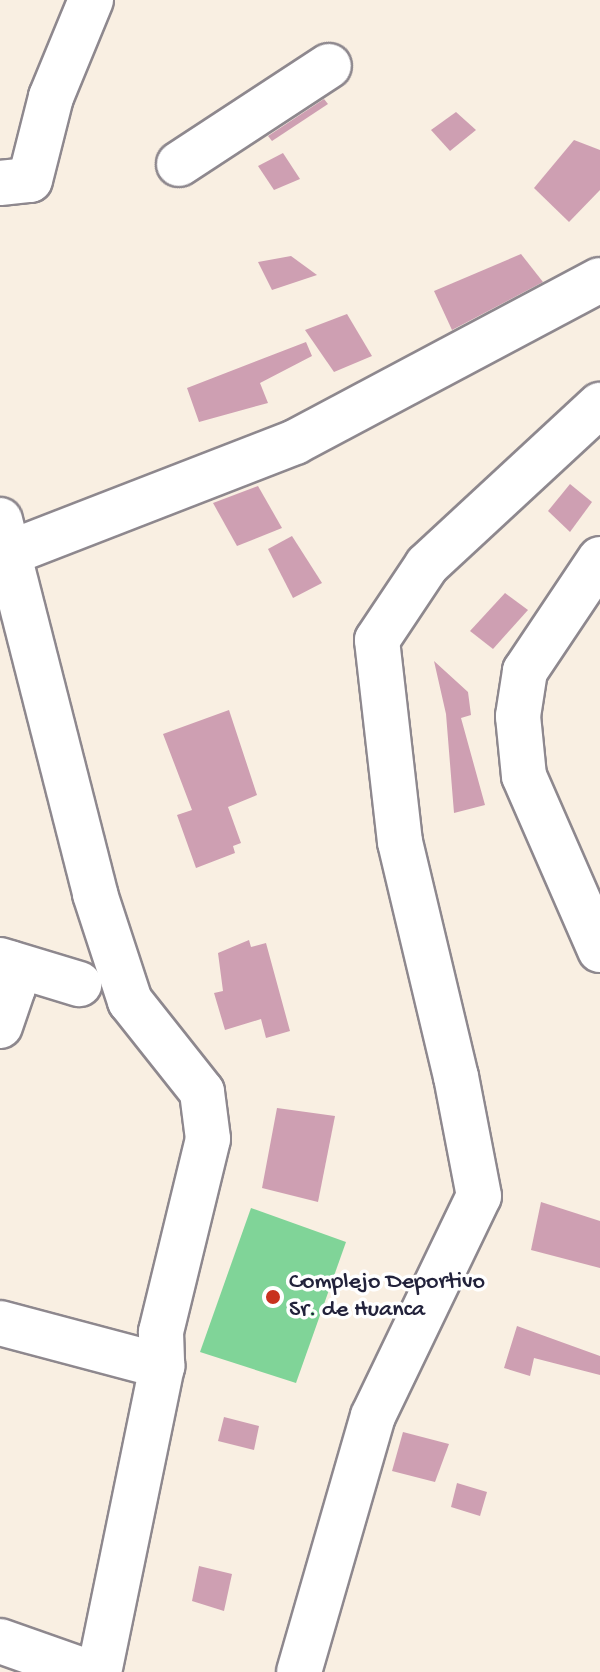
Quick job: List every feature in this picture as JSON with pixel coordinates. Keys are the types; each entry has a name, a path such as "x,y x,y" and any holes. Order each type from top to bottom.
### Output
{"street":[{"path":"0,183 30,180 51,97 91,0"},
{"path":"179,164 329,66"},
{"path":"6,536 295,442 600,280"},
{"path":"299,1672 373,1416 479,1196 456,1077 400,842 377,640 427,565 600,405"},
{"path":"0,595 6,536"},
{"path":"6,536 57,753 130,1001 202,1092 208,1139 161,1332 162,1366 99,1672"},
{"path":"600,559 525,671 518,716 524,776 600,950"},
{"path":"5,962 79,984"},
{"path":"0,1026 13,988 5,962"},
{"path":"0,1323 162,1366"},
{"path":"0,1641 88,1672"}],"green space":[{"name":"Complejo Deportivo Sr. de Huanca","path":"251,1208 346,1242 296,1383 200,1352"}],"building":[{"path":"324,99 328,104 272,141 268,136"},
{"path":"456,112 476,130 450,151 431,130"},
{"path":"574,140 600,150 600,190 569,222 534,188"},
{"path":"283,153 300,179 274,190 258,166"},
{"path":"521,254 543,282 452,330 434,291"},
{"path":"291,256 317,275 272,290 258,262"},
{"path":"347,314 372,356 334,372 305,330"},
{"path":"306,342 312,356 260,383 268,403 199,422 187,388"},
{"path":"570,484 592,502 570,532 548,511"},
{"path":"258,486 282,528 237,546 213,503"},
{"path":"292,536 322,583 293,598 268,549"},
{"path":"505,593 528,610 493,649 470,631"},
{"path":"434,661 468,692 471,715 461,718 485,805 454,813 446,714"},
{"path":"229,710 257,795 228,807 241,843 233,846 235,853 196,868 177,815 192,810 163,734"},
{"path":"249,940 251,947 266,943 290,1031 266,1038 261,1019 225,1030 214,993 223,991 218,953"},
{"path":"277,1108 335,1116 318,1202 262,1188"},
{"path":"541,1202 600,1221 600,1268 531,1250"},
{"path":"517,1326 600,1356 600,1375 534,1358 530,1376 504,1368"},
{"path":"224,1417 259,1426 254,1450 218,1441"},
{"path":"403,1432 449,1444 435,1482 392,1471"},
{"path":"457,1483 487,1492 480,1516 451,1507"},
{"path":"199,1566 232,1574 224,1611 192,1601"}],"place":[{"name":"Complejo Deportivo Sr. de Huanca","path":"273,1297"}]}
